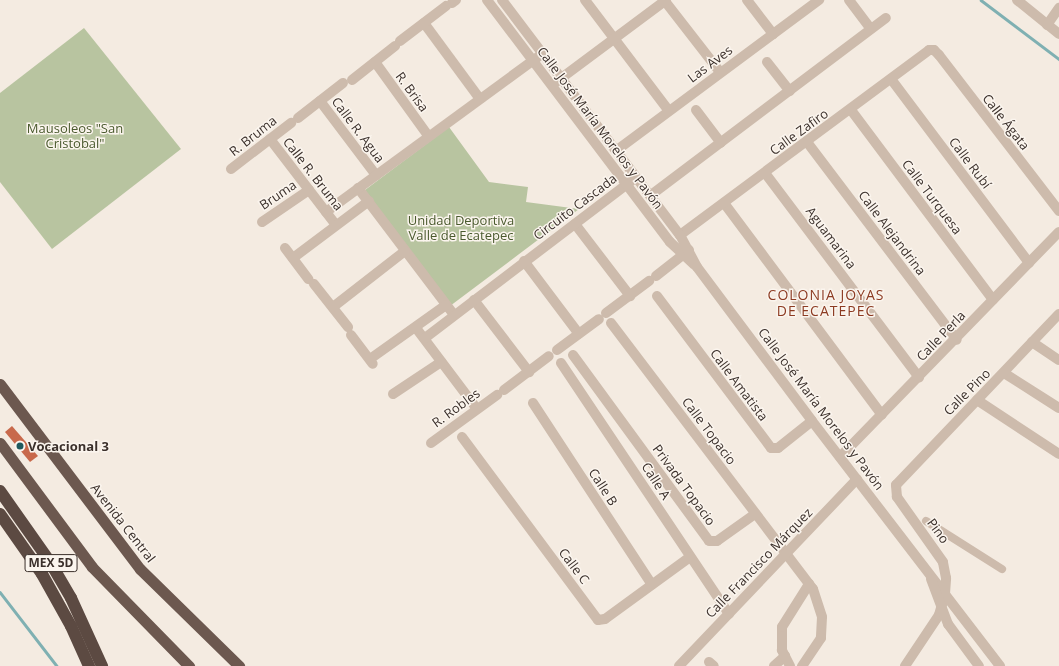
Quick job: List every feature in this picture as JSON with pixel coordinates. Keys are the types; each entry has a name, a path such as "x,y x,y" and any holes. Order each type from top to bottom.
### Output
{"highway":[{"name":"Avenida Central","path":"0,384 140,569 239,666"},
{"path":"0,443 92,567 189,666"},
{"name":"MEX 5D","path":"0,491 50,562 92,641 102,666"},
{"name":"MEX 5D","path":"0,514 42,574 89,666"}],"street":[{"name":"Calle José María Morelos y Pavón","path":"487,0 627,184 686,252 812,421 926,566 945,594 1000,666"},
{"name":"Calle José María Morelos y Pavón","path":"502,0 680,235 686,252"},
{"path":"585,0 669,111"},
{"path":"552,85 665,0 720,72"},
{"path":"747,0 773,34"},
{"name":"Las Aves","path":"617,150 720,72 819,0"},
{"path":"849,0 871,29"},
{"path":"1017,0 1059,34"},
{"path":"375,62 451,3"},
{"path":"1047,25 1059,8"},
{"path":"650,195 886,18"},
{"path":"424,23 480,99"},
{"name":"Calle Zafiro","path":"680,235 932,50"},
{"name":"Calle Ágata","path":"932,50 939,55 1059,211"},
{"path":"326,212 542,54"},
{"name":"R. Bruma","path":"231,169 294,120 375,62"},
{"name":"R. Brisa","path":"375,62 429,137"},
{"path":"767,62 790,91"},
{"name":"Calle Rubí","path":"891,79 1029,262"},
{"name":"Calle R. Agua","path":"320,101 376,175"},
{"path":"696,110 720,143"},
{"name":"Calle Turquesa","path":"851,110 993,300"},
{"name":"Calle R. Bruma","path":"270,139 336,225"},
{"name":"Calle Alejandrina","path":"807,142 957,340"},
{"name":"Aguamarina","path":"765,173 919,377"},
{"name":"Circuito Cascada","path":"424,338 636,177"},
{"path":"358,188 454,315"},
{"name":"Bruma","path":"262,222 309,190"},
{"path":"293,258 369,201"},
{"path":"724,203 882,415"},
{"path":"575,224 630,296"},
{"name":"Calle Perla","path":"840,457 957,340 993,300 1059,232"},
{"path":"285,248 311,282 333,307 371,362 446,305"},
{"path":"333,307 405,251"},
{"name":"R. Robles","path":"431,443 529,372 686,252"},
{"path":"524,261 579,334"},
{"name":"Calle Amatista","path":"657,296 771,448 778,448 812,421"},
{"path":"474,300 529,372"},
{"name":"Calle Pino","path":"895,489 898,481 1004,373 1059,314"},
{"name":"Calle Topacio","path":"611,323 785,555 809,584 815,596 823,626 822,638 802,666"},
{"path":"416,328 477,409"},
{"path":"1032,342 1059,360"},
{"name":"Privada Topacio","path":"572,355 607,399 709,541 716,541 755,514"},
{"path":"393,394 441,362"},
{"name":"Calle A","path":"561,363 729,614"},
{"path":"1004,373 1059,408"},
{"path":"593,409 607,399"},
{"path":"977,400 1059,454"},
{"name":"Calle B","path":"533,403 652,585"},
{"name":"Calle C","path":"462,437 598,620 605,619 690,557"},
{"name":"Calle Francisco Márquez","path":"679,666 857,479"},
{"name":"Pino","path":"895,489 896,497 943,562 945,594 941,610 905,666"},
{"path":"926,521 1002,569"},
{"name":"Calle José María Morelos y Pavón","path":"926,566 941,610 948,624 979,666"},
{"path":"790,666 780,640 782,627 809,584"},
{"path":"774,666 785,656"}],"green space":[{"name":"Mausoleos \"San Cristobal\"","path":"84,28 181,149 52,249 0,182 0,93"},
{"name":"Unidad Deportiva Valle de Ecatepec","path":"449,127 489,182 528,187 526,202 579,209 450,306 365,190"}],"building":[{"path":"12,426 38,456 30,462 5,432"}],"waterway":[{"path":"981,0 1059,59"},
{"path":"0,592 57,666"}],"place":[{"name":"Vocacional 3","path":"20,446"}],"district":[{"name":"COLONIA JOYAS DE ECATEPEC","path":"826,304"}]}
